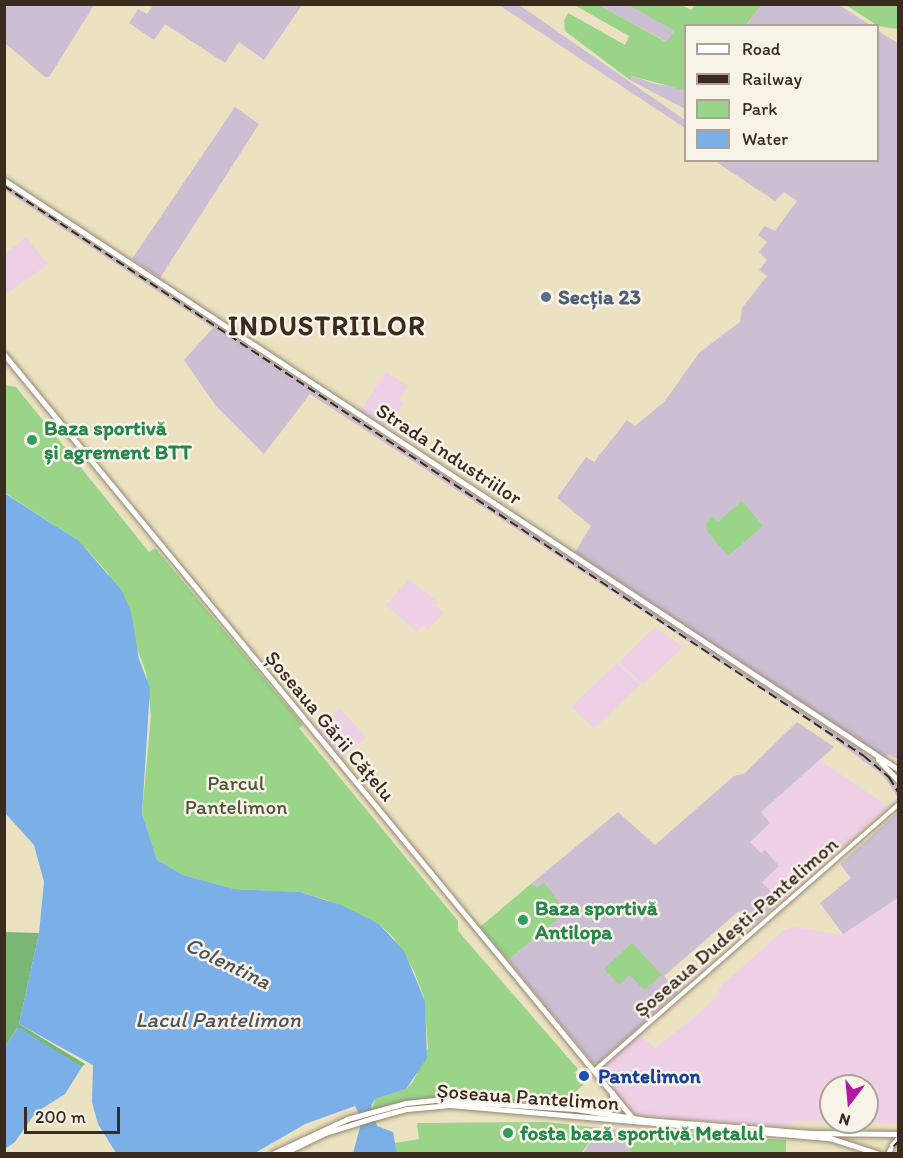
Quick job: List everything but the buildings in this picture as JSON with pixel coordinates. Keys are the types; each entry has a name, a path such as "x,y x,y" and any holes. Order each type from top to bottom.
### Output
{"main road":[{"name":"Strada Industriilor","path":"4,180 876,757 898,769"},
{"name":"Șoseaua Gării Cățelu","path":"4,354 612,1093 629,1119 639,1123"},
{"name":"Strada Industriilor","path":"876,757 898,780"},
{"path":"607,1112 613,1108 612,1093"},
{"name":"Șoseaua Pantelimon","path":"387,1111 451,1099 607,1112 629,1119"},
{"name":"Șoseaua Pantelimon","path":"387,1111 450,1105 810,1133 898,1136"},
{"path":"272,1154 324,1130 387,1111"},
{"name":"Șoseaua Pantelimon","path":"639,1123 830,1138 879,1154"},
{"path":"282,1154 324,1130"},
{"path":"890,1149 898,1136"}],"street":[{"name":"Șoseaua Dudești-Pantelimon","path":"594,1072 898,806"}],"shaded area":[{"path":"5,4 94,5 49,77 45,77 5,43"},
{"path":"761,4 839,5 868,24 747,24"},
{"path":"153,5 302,5 264,60 239,42 225,63 165,24 154,40 129,23 138,9 147,14"},
{"path":"499,5 519,5 684,119 684,127"},
{"path":"599,5 628,5 676,31 667,42"},
{"path":"879,32 898,43 898,760 889,754 885,757 575,552 591,526 557,498 586,457 594,462 627,420 635,426 664,402 700,352 740,322 742,308 767,276 759,270 767,260 759,252 767,242 758,235 765,226 775,231 797,201 784,192 775,201 716,162 879,162"},
{"path":"632,76 655,84 684,88 684,108 630,80"},
{"path":"235,107 259,124 160,278 132,259"},
{"path":"4,185 860,749 887,771 898,787 898,798 884,776 804,717 310,394 264,454 216,406 184,360 213,328 5,190"},
{"path":"26,237 48,264 5,295 5,254"},
{"path":"386,372 408,386 399,399 404,403 387,428 361,410"},
{"path":"409,579 438,602 435,605 443,613 428,630 423,625 417,632 386,605"},
{"path":"655,627 683,647 643,685 619,662"},
{"path":"617,663 640,685 594,728 571,707"},
{"path":"340,708 366,738 342,758 317,730"},
{"path":"797,722 834,747 761,812 770,823 750,842 761,853 765,850 779,866 762,882 780,901 755,924 739,911 664,976 678,992 598,1063 593,1063 508,960 565,912 544,882 537,888 532,883 618,812 655,845 734,776 744,774"},
{"path":"819,760 888,806 780,901 762,882 779,866 766,850 761,853 750,842 770,823 761,812"},
{"path":"898,812 898,898 843,934 820,903 851,878 840,864"},
{"path":"898,898 898,1123 879,1123 879,1074 819,1074 819,1121 792,1121 792,1128 644,1116 630,1110 597,1072 639,1034 655,1048 695,1017 716,997 721,986 784,930 795,927 841,935"},
{"path":"601,1128 631,1131 630,1153 582,1154"}],"green space":[{"path":"599,5 666,42 675,31 628,5 681,5 691,10 695,5 761,5 747,24 684,24 684,88 680,89 632,76 630,80 565,31 564,21 568,13 625,45 629,36 576,6"},
{"path":"846,5 898,5 898,29 875,24"},
{"name":"Parcul Pantelimon","path":"4,385 16,387 149,552 155,548 303,725 299,728 458,921 458,930 464,938 578,1069 575,1072 585,1083 564,1103 425,1098 372,1110 375,1099 406,1089 413,1082 428,1048 424,997 414,971 393,937 379,924 327,900 300,892 234,889 183,875 157,860 142,814 151,715 146,672 108,573 79,541 5,493"},
{"path":"742,501 763,526 728,556 707,531 706,523 712,516 718,522"},
{"name":"Baza sportivă Antilopa","path":"544,882 566,912 508,960 480,927 532,883 537,888"},
{"path":"5,932 39,933 19,1024 85,1064 82,1067 17,1028 5,1047"},
{"path":"632,943 662,975 644,990 630,975 619,985 604,969"},
{"name":"fosta bază sportivă Metalul","path":"546,1122 601,1128 581,1153 397,1153 395,1143 419,1139 417,1123"},
{"path":"631,1130 786,1140 786,1153 630,1153"}],"water":[{"name":"Lacul Pantelimon","path":"4,493 79,541 122,591 131,612 139,659 150,688 142,814 157,860 183,875 234,889 300,892 341,905 379,924 404,951 425,1001 427,1058 406,1089 375,1099 371,1106 377,1126 393,1132 397,1153 353,1153 362,1120 355,1106 305,1124 255,1153 116,1153 98,1124 92,1102 93,1065 19,1024 39,933 44,882 34,845 5,813"},
{"path":"18,1027 82,1067 65,1094 35,1113 15,1142 5,1149 5,1047"}],"tram line":[{"path":"894,1146 898,1142"}],"railway":[{"path":"4,186 864,756 889,777 898,792"}],"place":[{"name":"Secția 23","path":"546,297"},
{"name":"Baza sportivă și agrement BTT","path":"32,440"},
{"name":"Baza sportivă Antilopa","path":"523,920"},
{"name":"Pantelimon","path":"584,1076"},
{"name":"fosta bază sportivă Metalul","path":"508,1133"}],"district":[{"name":"INDUSTRIILOR","path":"327,326"}],"water label":[{"name":"Colentina","path":"228,963"}]}
